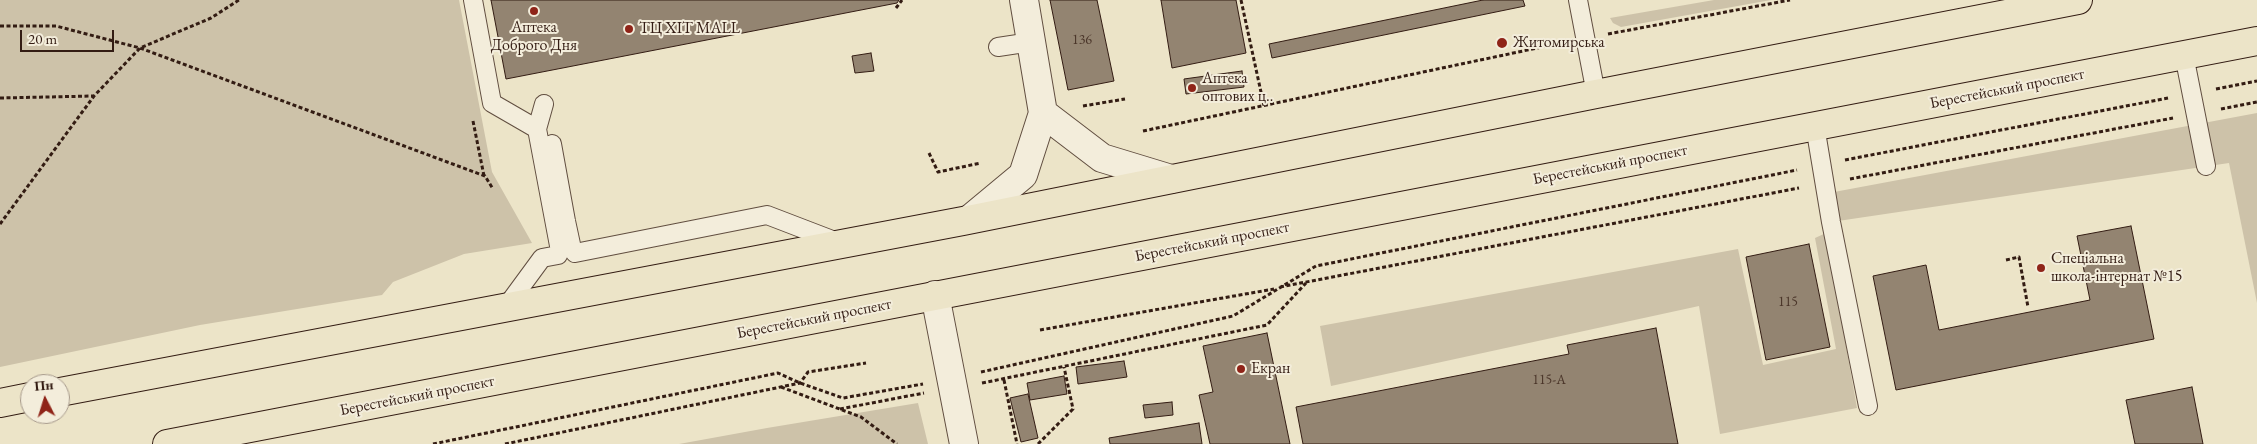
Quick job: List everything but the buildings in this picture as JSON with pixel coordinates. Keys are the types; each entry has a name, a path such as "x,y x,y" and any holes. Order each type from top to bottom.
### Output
{"main road":[{"path":"70,390 1171,180 1596,94 2078,0"},
{"name":"Берестейський проспект","path":"167,444 2257,40"},
{"path":"0,403 20,399"}],"street":[{"path":"970,219 1023,175 1043,113 1024,0"},
{"path":"1043,113 1102,158 1171,180"},
{"path":"935,296 964,444"}],"lane":[{"path":"473,0 492,102 537,129"},
{"path":"1578,0 1596,94"},
{"path":"998,47 1031,42"},
{"path":"2184,55 2206,166"},
{"path":"544,104 537,129 575,253 767,215 841,244"},
{"path":"1815,126 1831,222 1868,406"},
{"path":"506,307 542,258 559,254 552,144"}],"path":[{"path":"0,224 94,96 140,48 211,18 239,0"},
{"path":"896,8 902,0"},
{"path":"1241,0 1264,106"},
{"path":"1143,131 1586,38 1790,0"},
{"path":"0,26 56,26 140,48 484,176 493,190"},
{"path":"433,444 778,373 843,398 951,379 1233,316 1276,288 1316,266 2257,81"},
{"path":"0,98 94,96"},
{"path":"1079,107 1125,99"},
{"path":"1040,330 1276,288 2257,102"},
{"path":"929,154 938,172 981,163"},
{"path":"2006,260 2019,257 2028,307"},
{"path":"1017,444 1004,380 1267,325 1307,282"},
{"path":"505,444 800,383 808,372 866,363"},
{"path":"1038,444 1072,409 1064,367"},
{"path":"780,387 861,417 897,444"}],"shaded area":[{"path":"0,0 459,0 492,172 532,243 464,254 393,282 382,295 200,325 0,367"},
{"path":"1714,0 1771,0 1621,27 1613,23 1610,18"},
{"path":"2257,113 2257,303 2229,163 1838,221 1834,192"},
{"path":"1826,233 1857,408 1720,434 1699,306 1331,386 1320,326 1738,249 1763,365 1836,349 1815,238"},
{"path":"918,403 928,444 679,444 767,428"}],"place":[{"name":"Аптека Доброго Дня","path":"534,11"},
{"name":"ТЦ ХІТ MALL","path":"629,29"},
{"name":"Житомирська","path":"1502,43"},
{"name":"Аптека оптових ц‥","path":"1192,88"},
{"name":"Спеціальна школа-інтернат №15","path":"2041,268"},
{"name":"Екран","path":"1241,369"}]}
